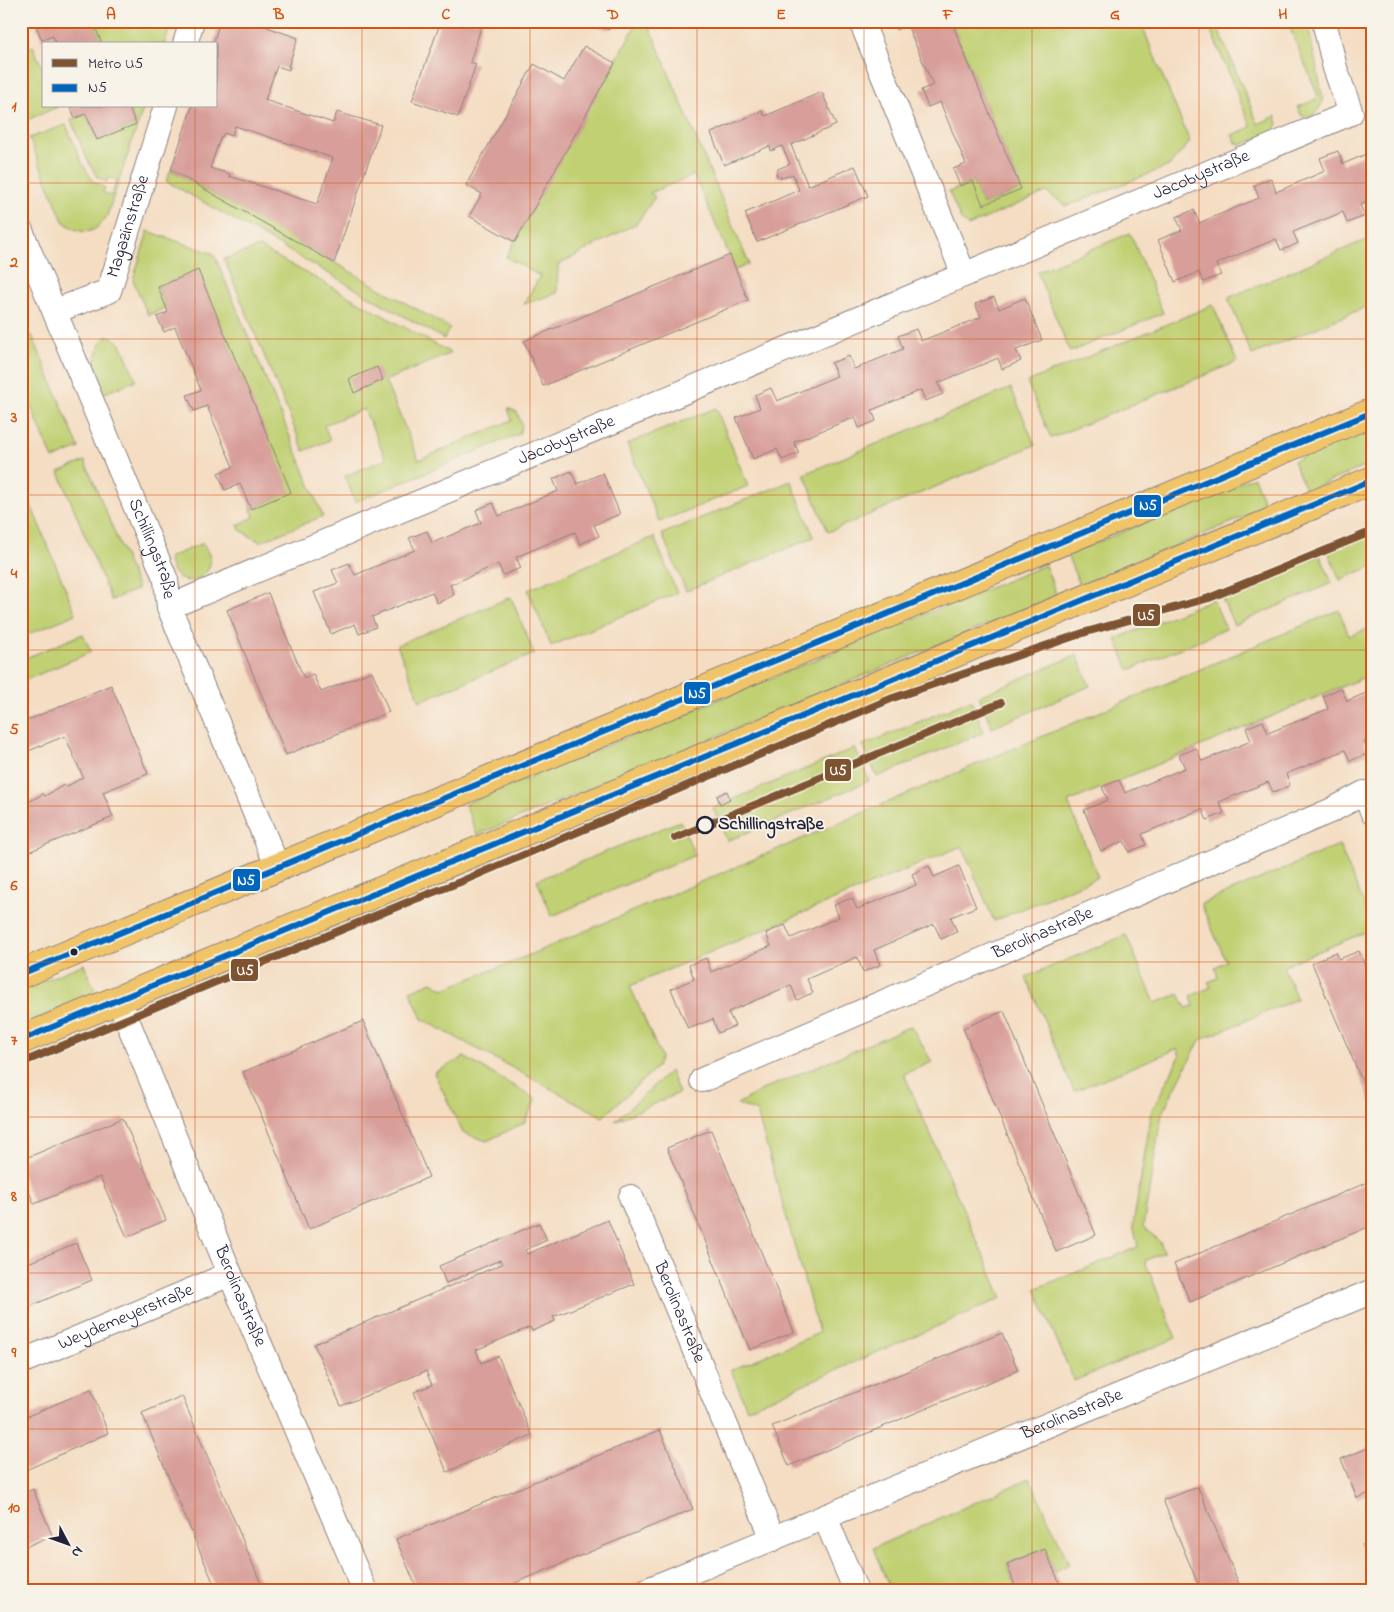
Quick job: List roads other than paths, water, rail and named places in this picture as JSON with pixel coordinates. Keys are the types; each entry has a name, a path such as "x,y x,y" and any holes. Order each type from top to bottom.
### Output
{"main road":[{"path":"21,974 1373,412"},
{"path":"21,1040 1373,480"}],"street":[{"path":"186,42 192,21"},
{"path":"861,21 964,275"},
{"name":"Jacobystraße","path":"169,608 1351,113 1335,68 1324,21"},
{"name":"Magazinstraße","path":"55,311 109,291 165,108"},
{"name":"Schillingstraße","path":"21,231 166,580 169,608 278,868"},
{"name":"Berolinastraße","path":"702,1080 1321,815 1364,793 1373,813"},
{"name":"Berolinastraße","path":"119,1000 230,1274 365,1591"},
{"name":"Berolinastraße","path":"631,1197 773,1539"},
{"name":"Weydemeyerstraße","path":"21,1362 230,1274"},
{"name":"Berolinastraße","path":"646,1591 1373,1291"},
{"path":"825,1517 856,1591"}],"metro line":[{"name":"U5","path":"21,1063 460,882 893,698 1086,632 1209,598 1373,531"},
{"name":"U5","path":"675,838 1001,703"}],"place":[{"name":"Schillingstraße","path":"705,825"}]}
